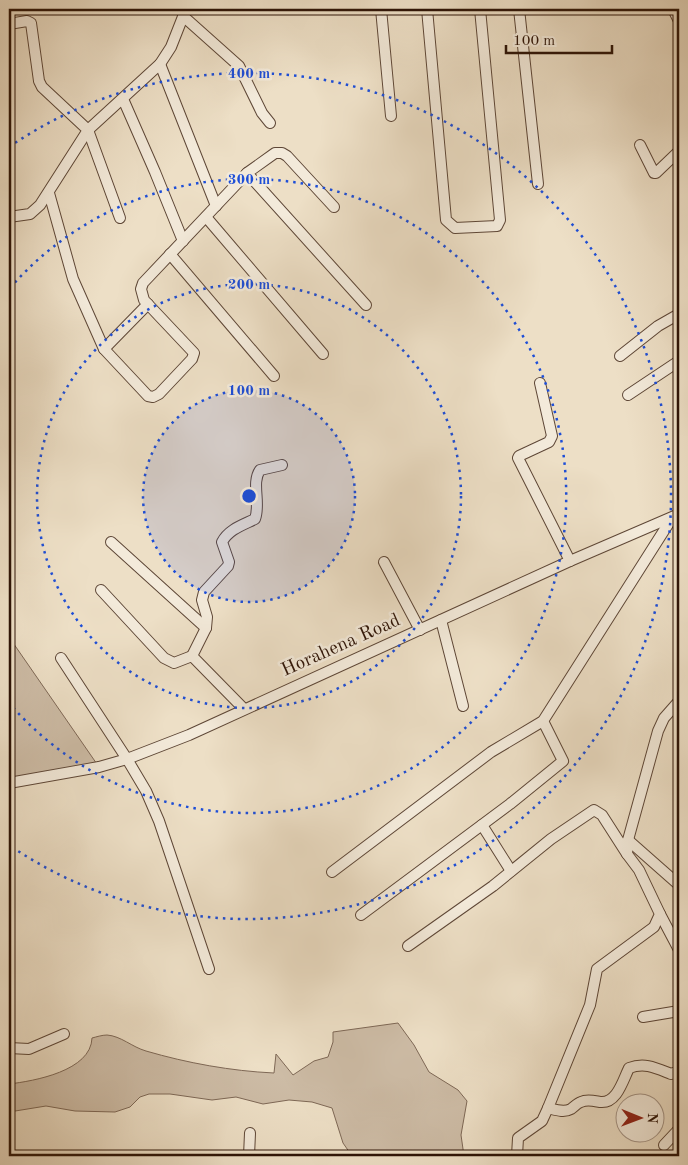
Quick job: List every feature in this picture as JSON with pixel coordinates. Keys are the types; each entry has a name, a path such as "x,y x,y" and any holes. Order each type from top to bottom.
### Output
{"street":[{"path":"381,9 391,116"},
{"path":"427,9 446,220 455,228 497,226 500,220 480,9"},
{"path":"519,9 538,184"},
{"path":"673,9 679,21"},
{"path":"9,217 30,214 40,205 88,130 160,64 171,47 184,12 239,66 262,114 270,123"},
{"path":"9,24 27,21 31,23 39,81 42,87 88,130 120,218"},
{"path":"160,64 216,206"},
{"path":"123,99 156,172 183,242"},
{"path":"640,146 654,173 679,151"},
{"path":"49,193 73,279 104,349 148,396 153,397 159,394 192,359 194,352 144,300 141,289 143,283 170,254 247,173 275,153 282,153 288,156 334,206"},
{"path":"247,173 366,305"},
{"path":"206,217 323,354"},
{"path":"170,254 274,376"},
{"path":"104,349 148,304"},
{"path":"620,356 658,326 679,314"},
{"path":"628,395 679,361"},
{"path":"540,383 552,436 549,442 518,458 570,561"},
{"path":"101,590 164,658 174,663 192,656 206,628 207,616 202,600 204,592 228,566 229,562 222,542 226,535 255,519 259,510 256,476 260,470 282,465"},
{"path":"332,872 491,752 543,721 676,515"},
{"name":"Horahena Road","path":"9,783 99,767 127,759 189,735 570,561 676,515"},
{"path":"111,542 206,628"},
{"path":"384,562 420,630"},
{"path":"441,620 464,706"},
{"path":"192,656 244,709"},
{"path":"61,658 146,791 159,821 209,969"},
{"path":"627,854 628,840 658,731 664,718 679,701"},
{"path":"361,915 564,762 543,721"},
{"path":"408,946 493,886 552,839 594,810 602,815 639,870 679,950"},
{"path":"482,825 511,871"},
{"path":"628,840 679,885"},
{"path":"517,1156 518,1138 542,1121 548,1108 590,1005 597,969 654,927 660,914"},
{"path":"643,1017 679,1011"},
{"path":"9,1048 29,1048 64,1034"},
{"path":"548,1108 562,1111 570,1110 580,1102 592,1101 603,1103 612,1100 617,1094 629,1068 638,1065 648,1065 671,1074 679,1072"},
{"path":"664,1146 679,1129"},
{"path":"249,1156 250,1133"}],"shaded area":[{"path":"9,637 99,767 9,783"},
{"path":"398,1023 414,1045 429,1072 458,1090 467,1101 461,1135 464,1156 352,1156 343,1143 332,1108 312,1102 289,1100 263,1104 236,1097 212,1100 170,1094 149,1094 140,1097 130,1107 115,1112 75,1111 46,1106 9,1112 9,1084 46,1077 72,1066 82,1059 89,1049 92,1038 99,1036 112,1036 141,1049 177,1059 209,1066 242,1070 274,1073 276,1054 293,1075 314,1061 328,1057 333,1042 333,1032"}]}
